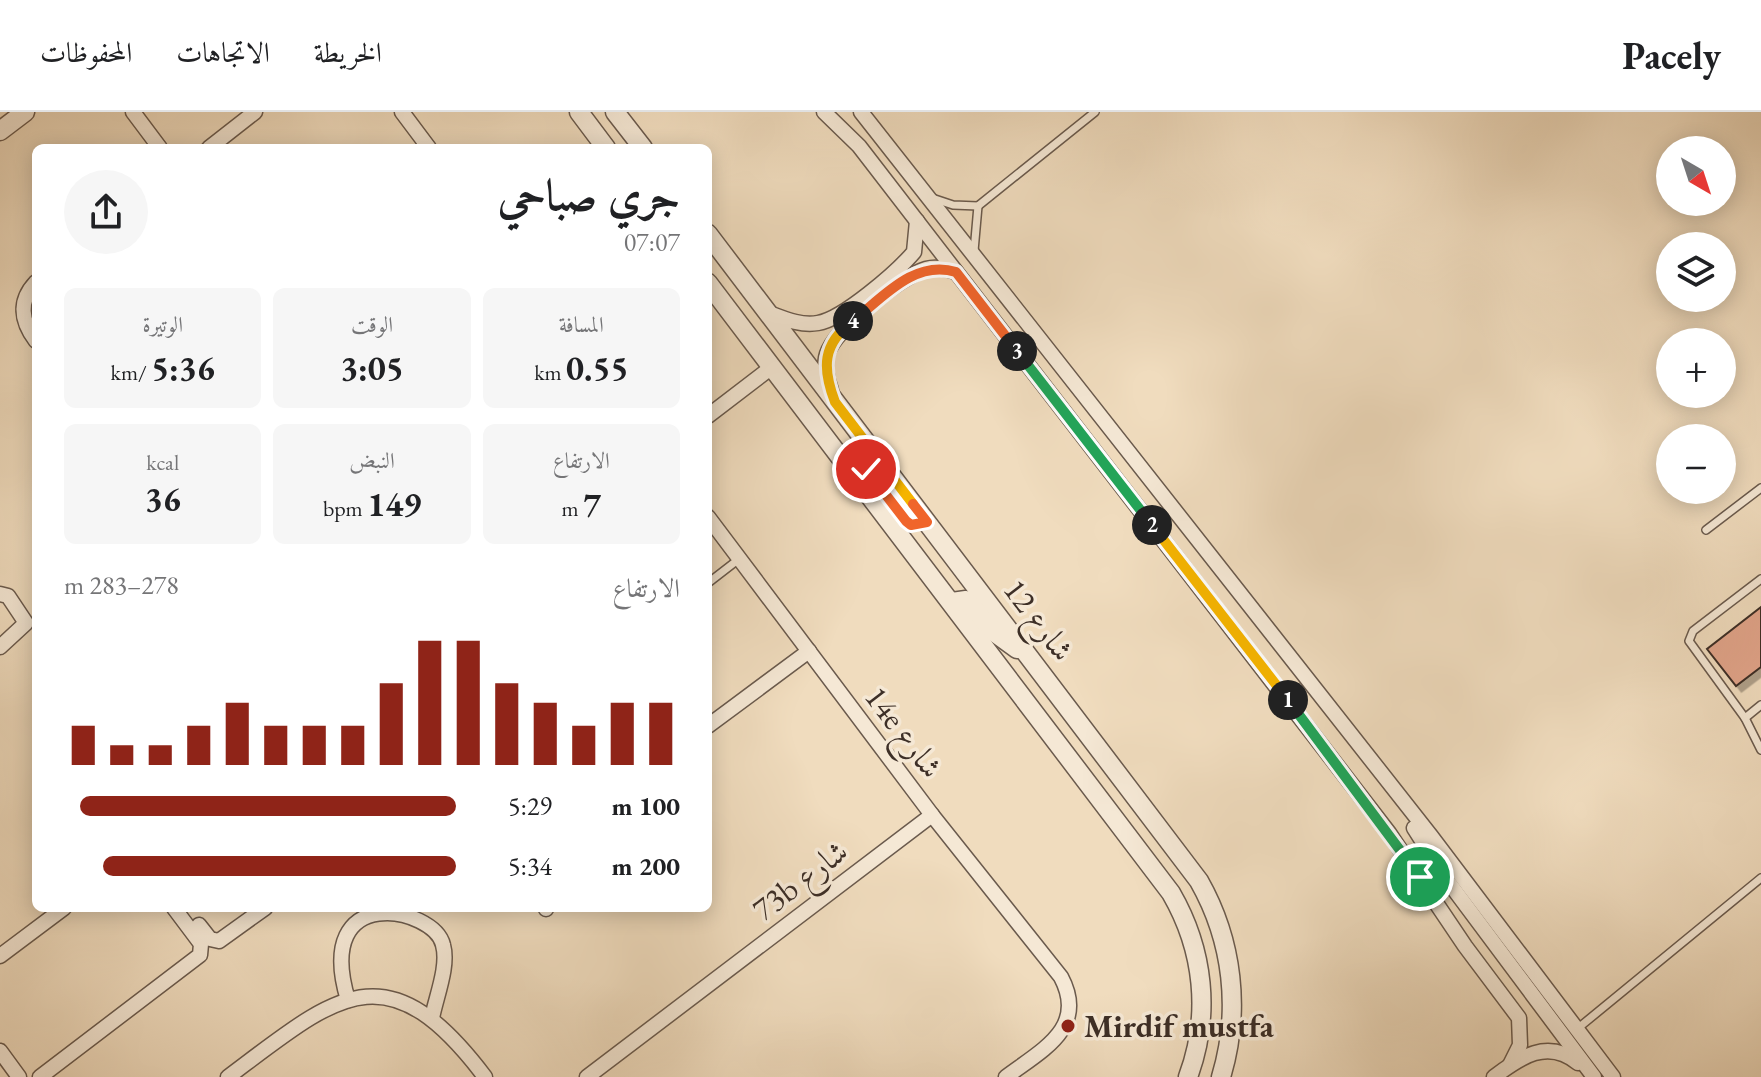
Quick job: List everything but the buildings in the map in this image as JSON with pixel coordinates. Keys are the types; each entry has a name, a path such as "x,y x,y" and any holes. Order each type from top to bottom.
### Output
{"street":[{"path":"0,131 25,112"},
{"path":"133,112 157,144"},
{"path":"214,144 254,112"},
{"path":"402,112 426,144"},
{"path":"579,112 603,144"},
{"path":"615,112 640,144"},
{"path":"824,112 859,146 1354,785 1465,946 1512,1006 1521,1031 1520,1045 1510,1065"},
{"path":"861,112 974,253 1613,1077"},
{"path":"768,313 800,323 815,324 839,315 914,252 917,221"},
{"name":"شارع 12","path":"712,239 1190,867 1207,896 1221,930 1229,969 1231,1028 1221,1077"},
{"path":"835,402 825,368 826,355 841,330 910,276 935,267 956,272"},
{"path":"32,286 27,292 23,311 27,330 32,336"},
{"name":"شارع 12","path":"712,288 836,447 1152,866 1182,912 1197,955 1202,1000 1198,1044 1188,1077"},
{"path":"712,413 772,367"},
{"path":"836,447 866,469 911,525 927,522"},
{"name":"14e شارع","path":"712,522 932,815 1061,977 1070,1002 1063,1029 1006,1077"},
{"path":"0,594 8,596 26,623 0,647"},
{"path":"952,602 966,600 1002,639 1027,653"},
{"path":"712,723 809,651"},
{"path":"1399,799 1447,880 1594,1077"},
{"name":"73b شارع","path":"587,1077 932,815"},
{"path":"0,956 59,912"},
{"path":"40,1077 200,955 201,944 177,912"},
{"path":"189,912 207,936 219,941 259,912"},
{"path":"348,1000 340,964 348,928 360,918 375,914 420,921 438,933 444,947 432,1018"},
{"path":"228,1077 314,1013 365,997 401,1001 432,1018 455,1038 485,1077"},
{"path":"1494,1077 1510,1065 1545,1050 1573,1059 1594,1077"},
{"path":"0,1051 19,1077"}],"lane":[{"path":"929,196 953,205 978,206 1095,112"},
{"path":"974,253 978,206"},
{"path":"1706,530 1761,488"},
{"path":"712,580 739,559"},
{"path":"1761,579 1693,631 1689,641 1745,718 1761,750"},
{"path":"1745,718 1761,705"},
{"path":"1577,1029 1761,878"}],"place":[{"name":"Mirdif mustfa","path":"1068,1026"}],"route":[{"path":"866,469 906,521 916,527 927,522 835,402 825,368 832,341 841,330 910,276 935,267 956,272 1345,774 1420,877"}]}
